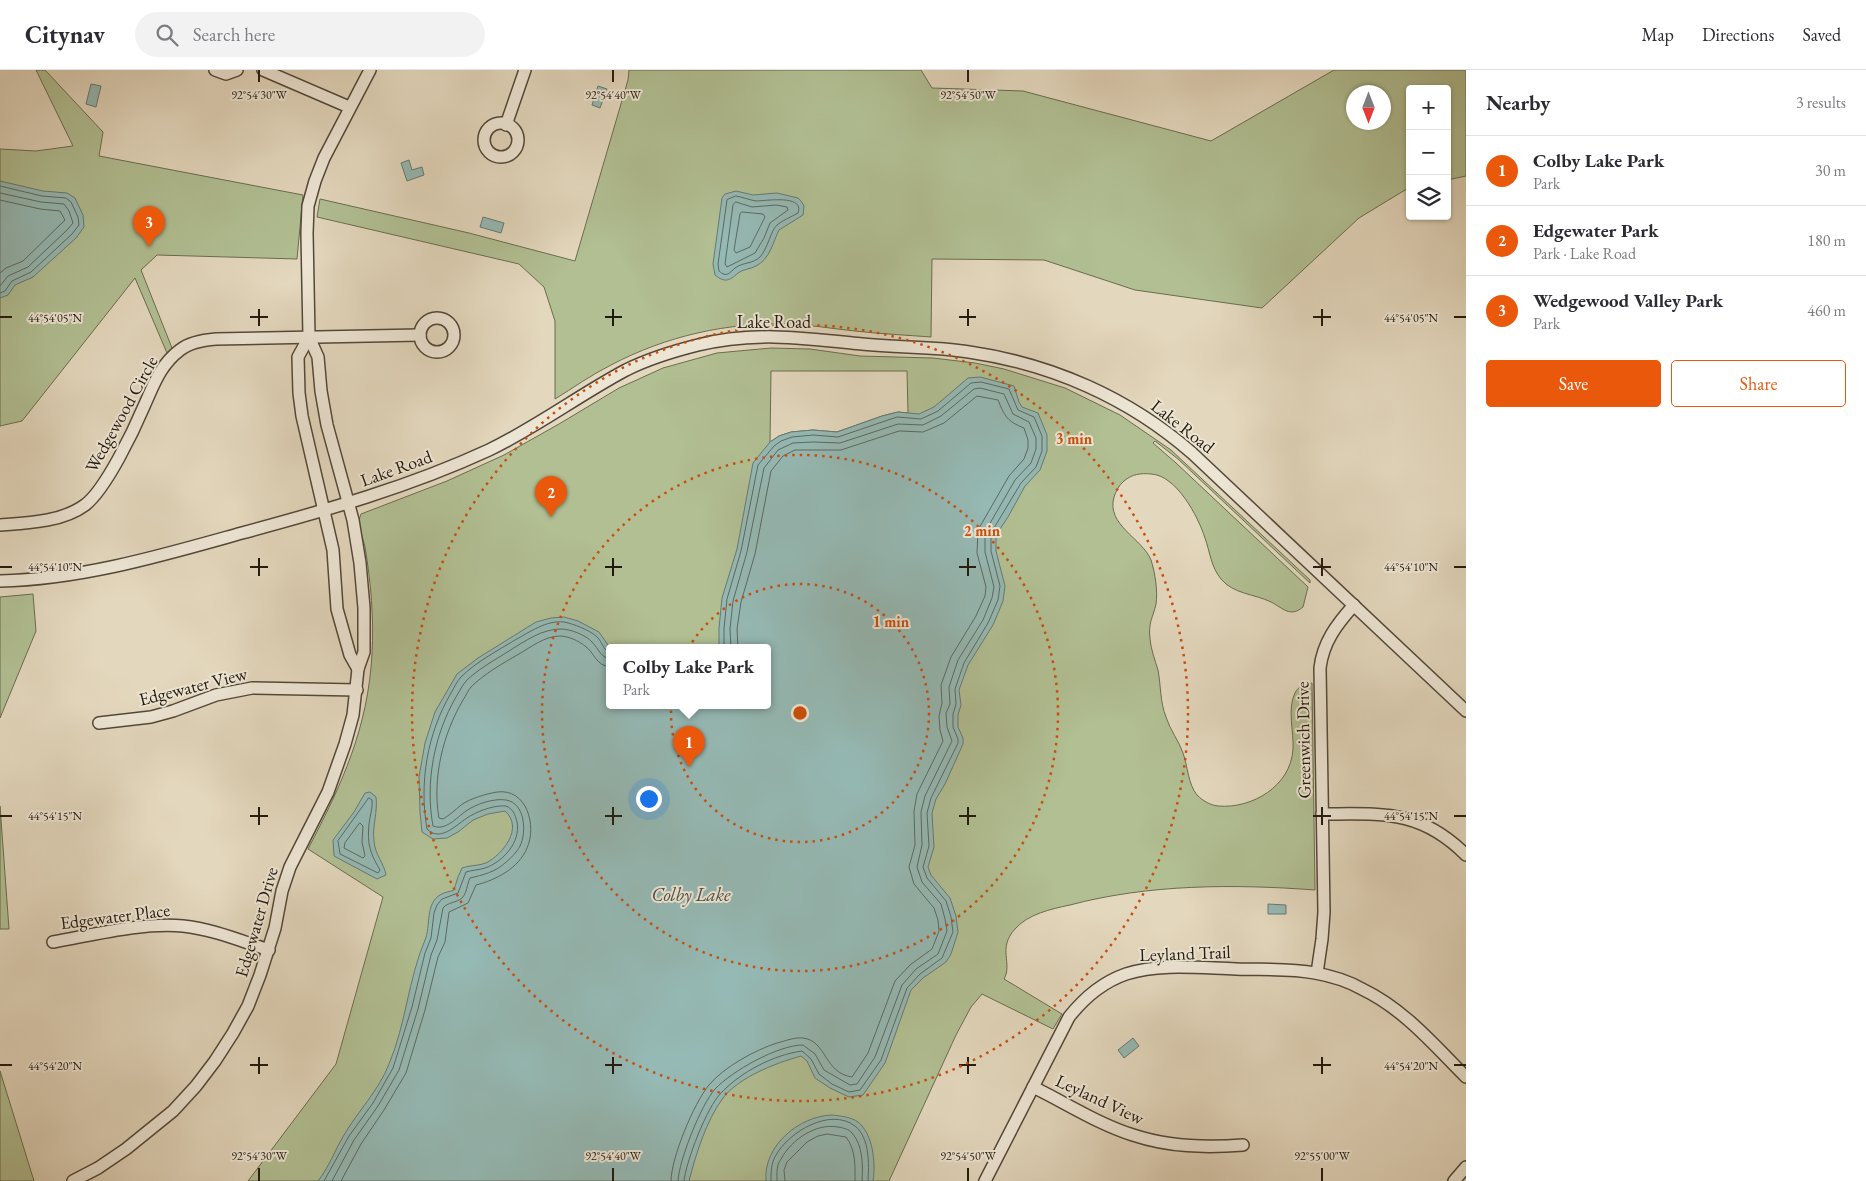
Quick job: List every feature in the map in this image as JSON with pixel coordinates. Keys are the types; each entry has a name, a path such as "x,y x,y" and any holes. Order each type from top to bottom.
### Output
{"street":[{"path":"214,70 226,74 237,70"},
{"path":"263,70 349,107"},
{"path":"309,337 308,206 324,158 370,70"},
{"path":"506,125 525,70"},
{"name":"Wedgewood Circle","path":"0,525 56,517 72,512 92,498 101,487 134,430 158,375 166,363 181,348 202,340 216,339 420,335"},
{"name":"Lake Road","path":"0,581 51,577 126,564 349,504 424,478 487,450 538,424 627,370 649,360 697,345 735,338 782,336 873,345 945,349 1009,359 1058,374 1092,388 1142,415 1188,450 1466,711"},
{"name":"Edgewater Drive","path":"73,1181 98,1168 149,1132 196,1086 215,1061 237,1026 248,1006 269,950 282,891 290,867 328,792 353,716 358,669 364,652 364,608 360,563 349,504 327,425 321,392 318,357 309,337"},
{"name":"Edgewater Drive","path":"309,337 298,357 299,393 307,445 333,550 338,609 350,655 358,669"},
{"name":"Greenwich Drive","path":"1317,973 1323,923 1321,662 1332,633 1354,605"},
{"name":"Edgewater View","path":"99,723 151,717 216,695 252,688 356,690"},
{"path":"1322,814 1384,814 1412,819 1444,836 1466,855"},
{"name":"Edgewater Place","path":"53,942 143,927 169,925 211,931 269,950"},
{"name":"Leyland Trail","path":"985,1181 1061,1030 1072,1014 1096,990 1125,974 1162,968 1282,970 1317,973 1351,983 1384,1001 1409,1021 1466,1077"},
{"name":"Leyland View","path":"1033,1086 1138,1137 1163,1143 1189,1146 1243,1145"},
{"path":"1454,1181 1466,1167"}],"green space":[{"path":"36,70 45,70 103,132 99,156 303,195 297,259 157,255 141,270 172,348 167,353 135,278 22,421 0,426 0,149 36,151 73,146"},
{"path":"629,70 921,70 932,88 1023,91 1211,141 1334,70 1466,70 1466,176 1451,179 1451,85 1406,85 1406,189 1359,218 1262,308 1135,290 1044,260 932,259 931,337 791,324 744,325 721,328 653,346 596,373 555,399 555,321 544,287 519,264 317,217 320,199 469,233 575,261 628,80"},
{"path":"771,348 810,349 860,356 933,358 975,363 1004,369 1065,388 1120,415 1171,450 1310,580 1310,583 1178,459 1155,441 1153,443 1308,587 1303,607 1290,612 1265,599 1238,591 1226,584 1215,570 1202,529 1191,508 1185,498 1169,481 1151,474 1137,474 1119,486 1114,497 1113,507 1115,516 1151,560 1157,594 1150,628 1151,647 1158,670 1164,711 1185,758 1190,781 1197,795 1212,805 1231,806 1244,804 1256,799 1277,784 1291,762 1293,742 1291,706 1295,693 1302,686 1312,683 1315,890 1254,887 1161,889 1100,898 1048,910 1026,919 1015,929 1007,943 1007,967 1004,979 1062,1014 1053,1029 982,994 971,1007 956,1035 889,1181 248,1181 336,1064 383,897 308,849 342,778 359,731 365,707 373,641 367,560 360,526 361,514 447,481 504,455 619,388 663,368 717,353","holes":["771,371 907,371 908,413 898,412 882,416 837,432 813,430 791,432 779,436 770,442"]},
{"path":"33,594 36,631 0,718 0,597"},
{"path":"0,806 9,929 0,929"},
{"path":"0,1071 34,1181 0,1181"}],"water":[{"path":"91,84 101,86 96,107 86,104"},
{"path":"598,86 607,89 600,108 592,105"},
{"path":"409,160 412,170 422,167 424,175 407,181 401,163"},
{"path":"0,181 43,191 67,193 75,198 83,215 84,227 76,238 33,277 15,285 8,295 0,298"},
{"path":"736,191 753,195 777,193 798,198 804,206 803,215 779,230 768,255 761,263 724,280 715,275 713,264 722,198 725,194"},
{"path":"483,217 504,223 501,233 480,227"},
{"name":"Colby Lake","path":"980,377 1014,386 1022,407 1038,413 1047,435 1047,451 1040,470 1025,486 996,535 996,551 1005,586 1003,601 993,625 968,665 959,690 961,705 958,715 958,727 963,738 963,744 936,799 932,813 934,847 928,867 931,875 950,898 956,916 958,932 951,954 946,962 923,978 911,990 885,1063 863,1095 849,1097 830,1088 815,1078 807,1061 801,1056 748,1077 730,1090 711,1117 702,1138 689,1181 318,1181 350,1126 385,1074 395,1049 419,955 427,934 432,904 443,893 454,890 462,868 486,863 492,859 504,847 512,833 510,818 505,811 488,814 473,820 447,838 433,839 422,832 419,777 425,743 435,712 457,674 478,658 536,622 564,617 578,621 599,632 607,644 606,709 771,709 771,644 719,644 722,598 737,549 753,463 770,442 779,436 791,432 813,430 837,432 898,412 919,414 934,407 968,378"},
{"path":"370,792 376,797 375,846 386,875 377,879 334,856 333,840 354,812 365,793"},
{"path":"1268,904 1286,905 1286,914 1268,914"},
{"path":"1133,1038 1139,1046 1124,1058 1118,1050"},
{"path":"832,1115 852,1119 863,1127 870,1141 874,1158 873,1181 766,1181 770,1156 786,1135 807,1121"}],"place":[{"name":"Wedgewood Valley Park","path":"149,247"},
{"name":"Edgewater Park","path":"551,517"},
{"name":"Colby Lake Park","path":"689,767"}]}
